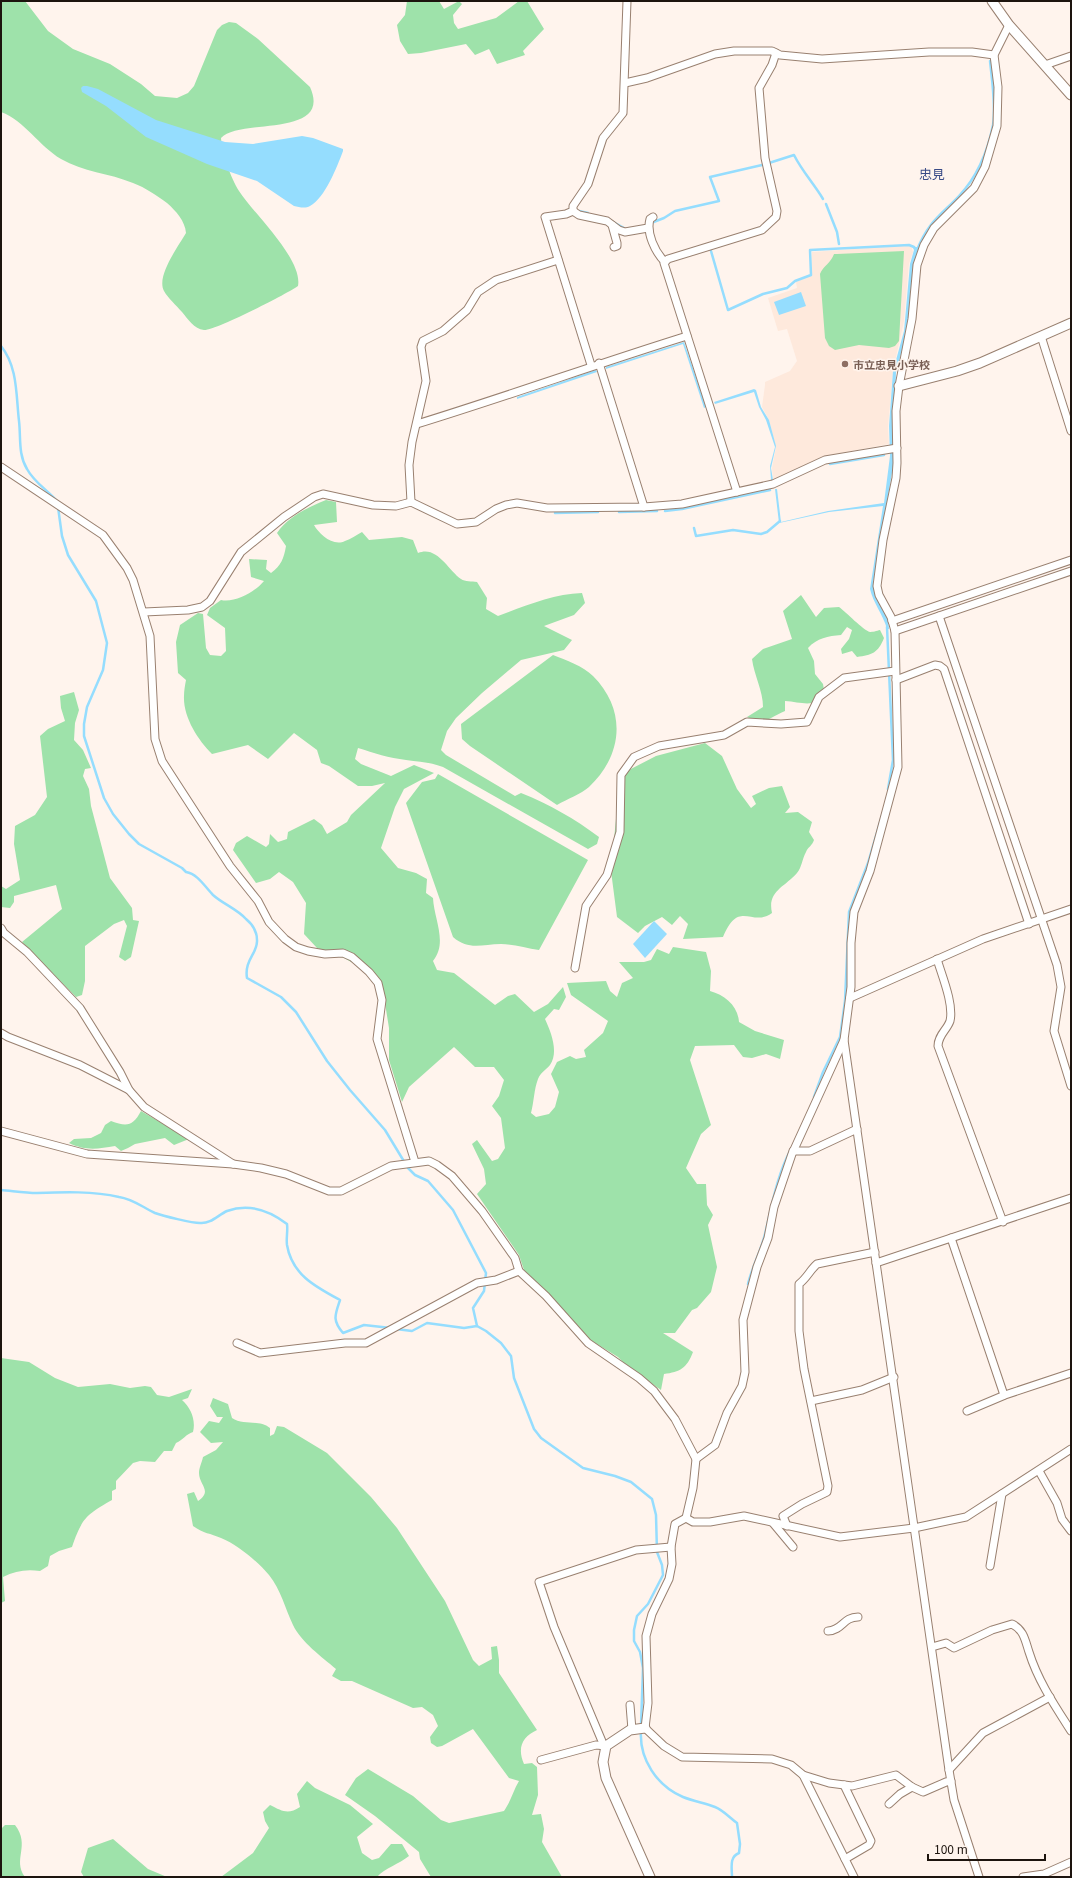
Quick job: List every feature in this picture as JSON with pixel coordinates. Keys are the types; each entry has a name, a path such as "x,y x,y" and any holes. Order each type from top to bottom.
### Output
{"street":[{"path":"592,365 545,217 566,214 573,210 573,206 588,184 603,138 623,113 627,1"},
{"path":"992,1 1009,25 1071,95"},
{"path":"978,1877 954,1800 949,1770 894,1377 844,1040 850,998 854,912 870,871 898,767 895,631 892,621 879,595 877,586 883,540 898,463 896,411 899,386 912,319 917,265 923,248 934,228 974,188 985,168 998,126 998,87 994,55 1009,25"},
{"path":"625,83 647,78 715,54 747,51 772,51 798,58 822,59 928,52 972,52 994,55"},
{"path":"665,262 668,259 762,230 776,217 777,212 765,158 759,88 772,66 776,53"},
{"path":"1045,65 1071,56"},
{"path":"573,210 579,214 607,221 619,230 625,232 648,228"},
{"path":"653,217 650,219 648,228 654,245 660,257 665,262 664,263 737,492"},
{"path":"612,224 617,243 617,246 614,247"},
{"path":"411,502 409,465 412,442 426,381 422,347 423,341 443,330 467,310 478,292 496,280 558,260"},
{"path":"899,386 957,371 1071,323"},
{"path":"417,424 516,393 592,365 687,336"},
{"path":"1041,336 1071,431"},
{"path":"599,363 644,507"},
{"path":"144,612 188,610 202,607 210,601 241,552 284,517 314,497 323,494 373,505 396,506 411,502 457,524 476,522 501,507 517,504 547,508 644,507 682,504 774,484 825,460 897,448"},
{"path":"1,467 103,535 130,574 144,612 150,636 155,739 162,761 230,866 258,901 269,922 296,947 308,952 325,954 343,953 352,957 369,972 378,983 382,1000 377,1039 415,1162"},
{"path":"892,621 1071,560"},
{"path":"895,631 1071,571"},
{"path":"939,616 1057,965 1061,987 1054,1031 1071,1086"},
{"path":"896,680 935,665 944,669 1029,924"},
{"path":"576,968 586,906 607,875 620,832 621,775 634,757 659,746 724,735 747,722 781,724 806,722 819,697 844,678 895,671"},
{"path":"850,998 983,939 1071,909"},
{"path":"1,928 4,933 27,952 80,1008 120,1072 129,1090 144,1107 233,1164"},
{"path":"937,959 950,1006 951,1018 949,1024 940,1036 938,1046 1003,1222"},
{"path":"1,1033 80,1065 129,1090"},
{"path":"696,1459 715,1445 727,1413 742,1386 745,1372 743,1320 757,1267 768,1238 774,1207 793,1151 844,1040"},
{"path":"793,1151 810,1151 857,1129"},
{"path":"1,1131 87,1154 233,1164 261,1168 286,1174 329,1192 341,1191 391,1166 415,1162 429,1161 452,1176 482,1211 515,1258 519,1271 546,1296 588,1343 639,1378 654,1392 675,1419 696,1459 693,1488 686,1518 675,1524 671,1547 672,1564 669,1579 652,1614 646,1636 648,1703 645,1728"},
{"path":"876,1263 1003,1222 1071,1198"},
{"path":"951,1238 1004,1395"},
{"path":"787,1526 783,1516 802,1504 827,1492 828,1486 799,1331 800,1284 808,1276 810,1270 817,1264 875,1252"},
{"path":"237,1343 260,1353 345,1343 366,1343 477,1282 496,1280 519,1271"},
{"path":"968,1410 1004,1395 1071,1373"},
{"path":"811,1401 862,1390 894,1377"},
{"path":"686,1518 693,1522 710,1522 744,1516 840,1537 914,1528 966,1517 1071,1449"},
{"path":"1039,1470 1057,1503 1062,1519 1071,1531"},
{"path":"990,1566 1002,1494"},
{"path":"773,1523 793,1547"},
{"path":"650,1877 606,1778 603,1762 605,1746 554,1627 539,1582 636,1550 671,1547"},
{"path":"828,1631 837,1629 847,1619 858,1616"},
{"path":"932,1647 946,1643 954,1648 992,1630 1012,1624 1020,1628 1025,1637 1039,1678 1071,1731"},
{"path":"949,1770 983,1733 1050,1697"},
{"path":"630,1705 632,1730"},
{"path":"541,1760 596,1745 605,1746 632,1730 645,1728"},
{"path":"645,1728 664,1746 682,1756 772,1759 791,1765 803,1775 829,1783 852,1786 896,1775 912,1787 923,1792 946,1782 951,1782"},
{"path":"803,1775 854,1877"},
{"path":"844,1785 871,1841 869,1845 845,1859"},
{"path":"889,1804 900,1794 912,1787"},
{"path":"1023,1877 1044,1874 1071,1862"}],"shaded area":[{"name":"市立忠見小学校","path":"909,245 913,252 909,264 904,321 893,371 888,427 889,444 824,456 773,480 772,468 776,447 769,420 762,407 765,382 790,371 797,361 787,329 778,331 768,298 797,288 796,282 811,275 812,252"}],"green space":[{"path":"1,1 25,1 48,31 73,49 110,64 141,84 155,96 177,98 188,93 194,86 217,30 222,25 229,22 236,23 258,39 310,87 314,103 308,114 297,120 281,124 231,132 221,138 225,158 236,186 285,250 298,275 298,286 221,325 204,330 197,328 168,296 162,285 165,270 186,233 180,216 174,209 147,189 138,185 78,167 61,159 53,154 25,127 10,116 1,112"},
{"path":"407,1 439,1 444,9 459,1 462,4 453,15 454,23 458,29 496,18 519,1 527,1 544,29 523,51 525,55 497,64 489,49 475,55 466,44 421,53 408,54 400,41 397,25 405,15"},
{"path":"904,251 899,341 895,346 889,348 859,345 835,350 829,346 825,338 820,274 834,254"},
{"path":"326,500 336,502 337,522 314,525 327,539 340,542 362,532 369,540 402,537 413,540 418,553 425,551 431,552 437,555 461,579 477,582 487,598 486,609 498,616 550,598 582,593 585,603 574,615 544,626 572,640 564,650 521,660 482,693 456,718 447,731 441,750 446,755 515,796 521,793 552,807 581,824 599,837 597,844 588,849 443,767 429,763 388,757 358,748 355,759 361,764 391,776 414,765 434,773 404,789 395,807 381,848 398,868 416,873 427,879 426,893 433,898 440,939 437,954 433,961 437,970 454,973 495,1005 508,996 515,994 534,1012 548,1004 563,987 566,997 559,1010 554,1009 545,1019 552,1036 554,1054 550,1065 538,1079 531,1113 536,1117 549,1114 555,1107 559,1092 551,1074 557,1062 570,1056 576,1059 586,1057 584,1050 603,1033 608,1021 571,995 567,983 606,981 610,991 617,997 622,983 633,978 619,962 644,962 651,960 657,949 669,954 673,947 706,952 711,971 710,991 721,995 730,1002 736,1011 739,1022 755,1031 784,1040 780,1059 766,1054 752,1058 743,1057 734,1045 695,1046 690,1060 711,1125 701,1134 686,1168 697,1184 706,1184 707,1205 713,1215 708,1225 717,1267 711,1292 697,1308 692,1310 675,1333 663,1333 693,1352 688,1362 682,1368 674,1372 664,1374 661,1390 628,1367 618,1357 587,1338 524,1270 519,1255 477,1194 486,1184 484,1169 472,1144 477,1140 492,1161 498,1159 505,1148 501,1118 492,1106 499,1096 504,1080 494,1067 475,1067 454,1047 409,1087 402,1102 389,1060 389,1028 384,997 369,972 344,958 317,948 304,934 306,903 293,882 279,872 270,879 256,883 233,850 236,843 247,836 266,847 269,844 270,834 278,842 287,839 288,832 314,819 322,825 327,834 347,822 351,815 385,783 372,786 358,786 329,766 321,763 317,750 294,733 268,759 248,745 212,754 192,728 184,704 186,680 178,673 176,642 180,625 198,613 203,614 206,648 210,655 221,656 226,651 225,628 207,615 210,608 221,600 232,600 244,596 260,585 264,581 251,577 249,559 267,560 266,569 271,573 282,561 286,546 277,533 293,517 305,509"},
{"path":"801,595 816,617 824,608 839,607 867,631 870,632 880,630 884,638 877,650 871,654 857,657 852,651 842,654 841,649 849,639 852,630 847,627 841,635 827,637 815,642 808,648 814,661 815,674 823,684 825,696 816,702 811,703 785,701 785,711 767,720 753,720 747,717 763,707 763,701 752,659 763,649 792,639 783,611"},
{"path":"553,655 584,669 593,676 604,689 612,703 616,718 614,747 609,761 586,790 557,805 470,746 462,739 461,724"},
{"path":"74,692 79,710 75,723 74,740 83,750 91,768 85,769 83,776 89,789 91,806 110,878 132,908 133,920 139,921 131,957 125,961 119,957 127,926 124,920 114,924 85,946 85,981 82,995 76,997 22,942 62,909 56,885 14,896 14,902 10,908 1,907 1,886 6,889 20,880 14,844 15,826 35,815 47,797 40,736 48,729 65,721 61,708 60,696"},
{"path":"705,743 722,756 737,789 751,808 756,804 752,796 769,788 782,786 790,807 785,813 798,812 812,822 809,832 814,840 807,850 797,873 775,894 772,899 772,913 765,917 758,918 740,916 729,925 723,937 683,939 688,924 680,916 672,925 662,917 645,926 638,933 617,917 611,871 618,798 627,771 656,756"},
{"path":"438,774 588,860 539,950 506,944 476,946 465,944 453,937 406,803 422,782 435,779"},
{"path":"141,1111 189,1139 174,1145 165,1138 135,1144 121,1151 115,1146 92,1149 75,1146 69,1143 74,1139 91,1138 101,1133 105,1125 111,1121 121,1124 129,1124 135,1120"},
{"path":"1,1358 29,1362 55,1378 78,1387 110,1384 130,1388 145,1386 151,1387 157,1395 169,1397 192,1389 188,1398 182,1400 190,1410 194,1428 193,1432 176,1443 172,1451 164,1451 155,1462 140,1461 133,1463 116,1481 116,1489 112,1491 112,1500 86,1518 82,1523 72,1547 59,1551 50,1556 48,1566 40,1571 21,1571 3,1577 5,1601 1,1603"},
{"path":"213,1398 228,1404 232,1418 236,1420 266,1425 270,1428 270,1436 274,1434 277,1426 284,1427 327,1453 371,1497 397,1528 445,1601 473,1660 479,1666 492,1659 491,1647 497,1646 499,1673 537,1730 524,1740 521,1753 524,1764 532,1763 537,1767 538,1795 532,1815 541,1814 544,1829 542,1842 562,1877 431,1877 420,1859 419,1852 375,1816 345,1795 356,1778 368,1769 413,1796 441,1820 449,1823 504,1811 519,1781 509,1778 473,1729 442,1746 437,1747 431,1743 430,1737 438,1726 433,1715 422,1707 413,1708 352,1681 341,1681 332,1676 336,1669 312,1649 301,1637 293,1625 277,1587 269,1575 253,1559 234,1545 221,1538 200,1531 193,1526 187,1494 194,1492 198,1501 202,1497 205,1491 199,1469 203,1457 216,1450 223,1442 211,1443 200,1432 209,1421 219,1423 223,1417 217,1417 210,1406"},
{"path":"307,1781 315,1788 350,1805 373,1824 357,1837 362,1853 372,1860 379,1858 391,1844 402,1844 409,1856 377,1877 221,1877 253,1853 269,1828 265,1821 263,1812 270,1805 285,1811 292,1811 300,1807 297,1794"},
{"path":"5,1825 15,1825 19,1833 22,1846 20,1864 21,1870 25,1877 1,1877 1,1829"},
{"path":"113,1839 148,1869 167,1877 84,1877 81,1872 88,1848"}],"water":[{"path":"83,86 98,89 156,120 225,142 253,144 302,136 313,138 343,149 343,151 330,182 321,196 308,207 302,208 294,206 257,181 207,164 146,137 106,106 82,92 81,88"},
{"path":"912,246 920,248 913,266 908,329 896,372 893,467 873,583 876,595 887,617 889,629 887,629 870,589 883,506 829,512 779,523 775,489 777,489 781,522 828,511 884,503 890,456 889,426 893,371 904,331 910,264 914,250"},
{"path":"801,292 806,306 779,315 774,302"},
{"path":"684,342 706,407 704,408 683,344 606,369 606,367"},
{"path":"596,370 597,372 517,399 517,397"},
{"path":"754,389 756,390 761,407 769,420 776,446 771,468 773,480 771,480 770,466 775,447 766,420 759,407 754,392 715,404 714,402"},
{"path":"654,921 667,934 645,958 633,944"}],"waterway":[{"path":"917,250 921,240 930,226 965,189 976,172 985,153 991,134 994,117 990,61"},
{"path":"769,163 794,155 823,199"},
{"path":"651,223 664,218 675,211 719,201 710,177 762,165"},
{"path":"826,204 837,232 839,244"},
{"path":"579,211 588,213"},
{"path":"606,218 624,228"},
{"path":"711,251 728,310 763,294 787,288 795,281 811,275 810,250 909,245 914,247"},
{"path":"1,346 11,363 15,382 22,458 33,478 56,500"},
{"path":"830,464 884,455"},
{"path":"665,511 682,509 770,490"},
{"path":"58,507 62,536 68,555 96,601 107,643 103,670 87,707 84,724 84,736 104,798 113,814 139,844 182,868 186,872 194,875 213,895 238,912 252,925 256,934 257,945 247,966 247,978 281,997 296,1012 327,1061 385,1130 408,1168 415,1175 428,1181 453,1210 486,1273 484,1291 473,1308 477,1326"},
{"path":"619,512 657,511"},
{"path":"555,513 598,512"},
{"path":"694,528 696,536 733,530 761,534 767,532 780,521"},
{"path":"887,627 893,760 888,789"},
{"path":"814,1097 823,1072 840,1037 845,1001 849,912 868,863 883,812"},
{"path":"748,1284 763,1240 778,1180 791,1149"},
{"path":"1,1190 32,1193 78,1192 109,1195 124,1198 155,1213 196,1223 208,1222 227,1211 235,1209 251,1208 266,1212 274,1215 287,1224 287,1245 294,1264 300,1272 314,1285 340,1300 336,1321 343,1333 364,1325 391,1328"},
{"path":"396,1329 412,1331 427,1323 464,1328 477,1326 486,1331 501,1343 511,1356 514,1378 534,1429 541,1438 583,1468 615,1476 631,1482 652,1499 656,1515 657,1552 662,1565 663,1575 648,1604 637,1616 634,1630 634,1641 640,1652 643,1668 641,1726"},
{"path":"641,1731 643,1752 652,1770 665,1786 683,1797 718,1808 737,1823 740,1844 739,1853 732,1860 732,1877"}],"place":[{"name":"市立忠見小学校","path":"845,364"}],"district":[{"name":"忠見","path":"932,173"}]}
